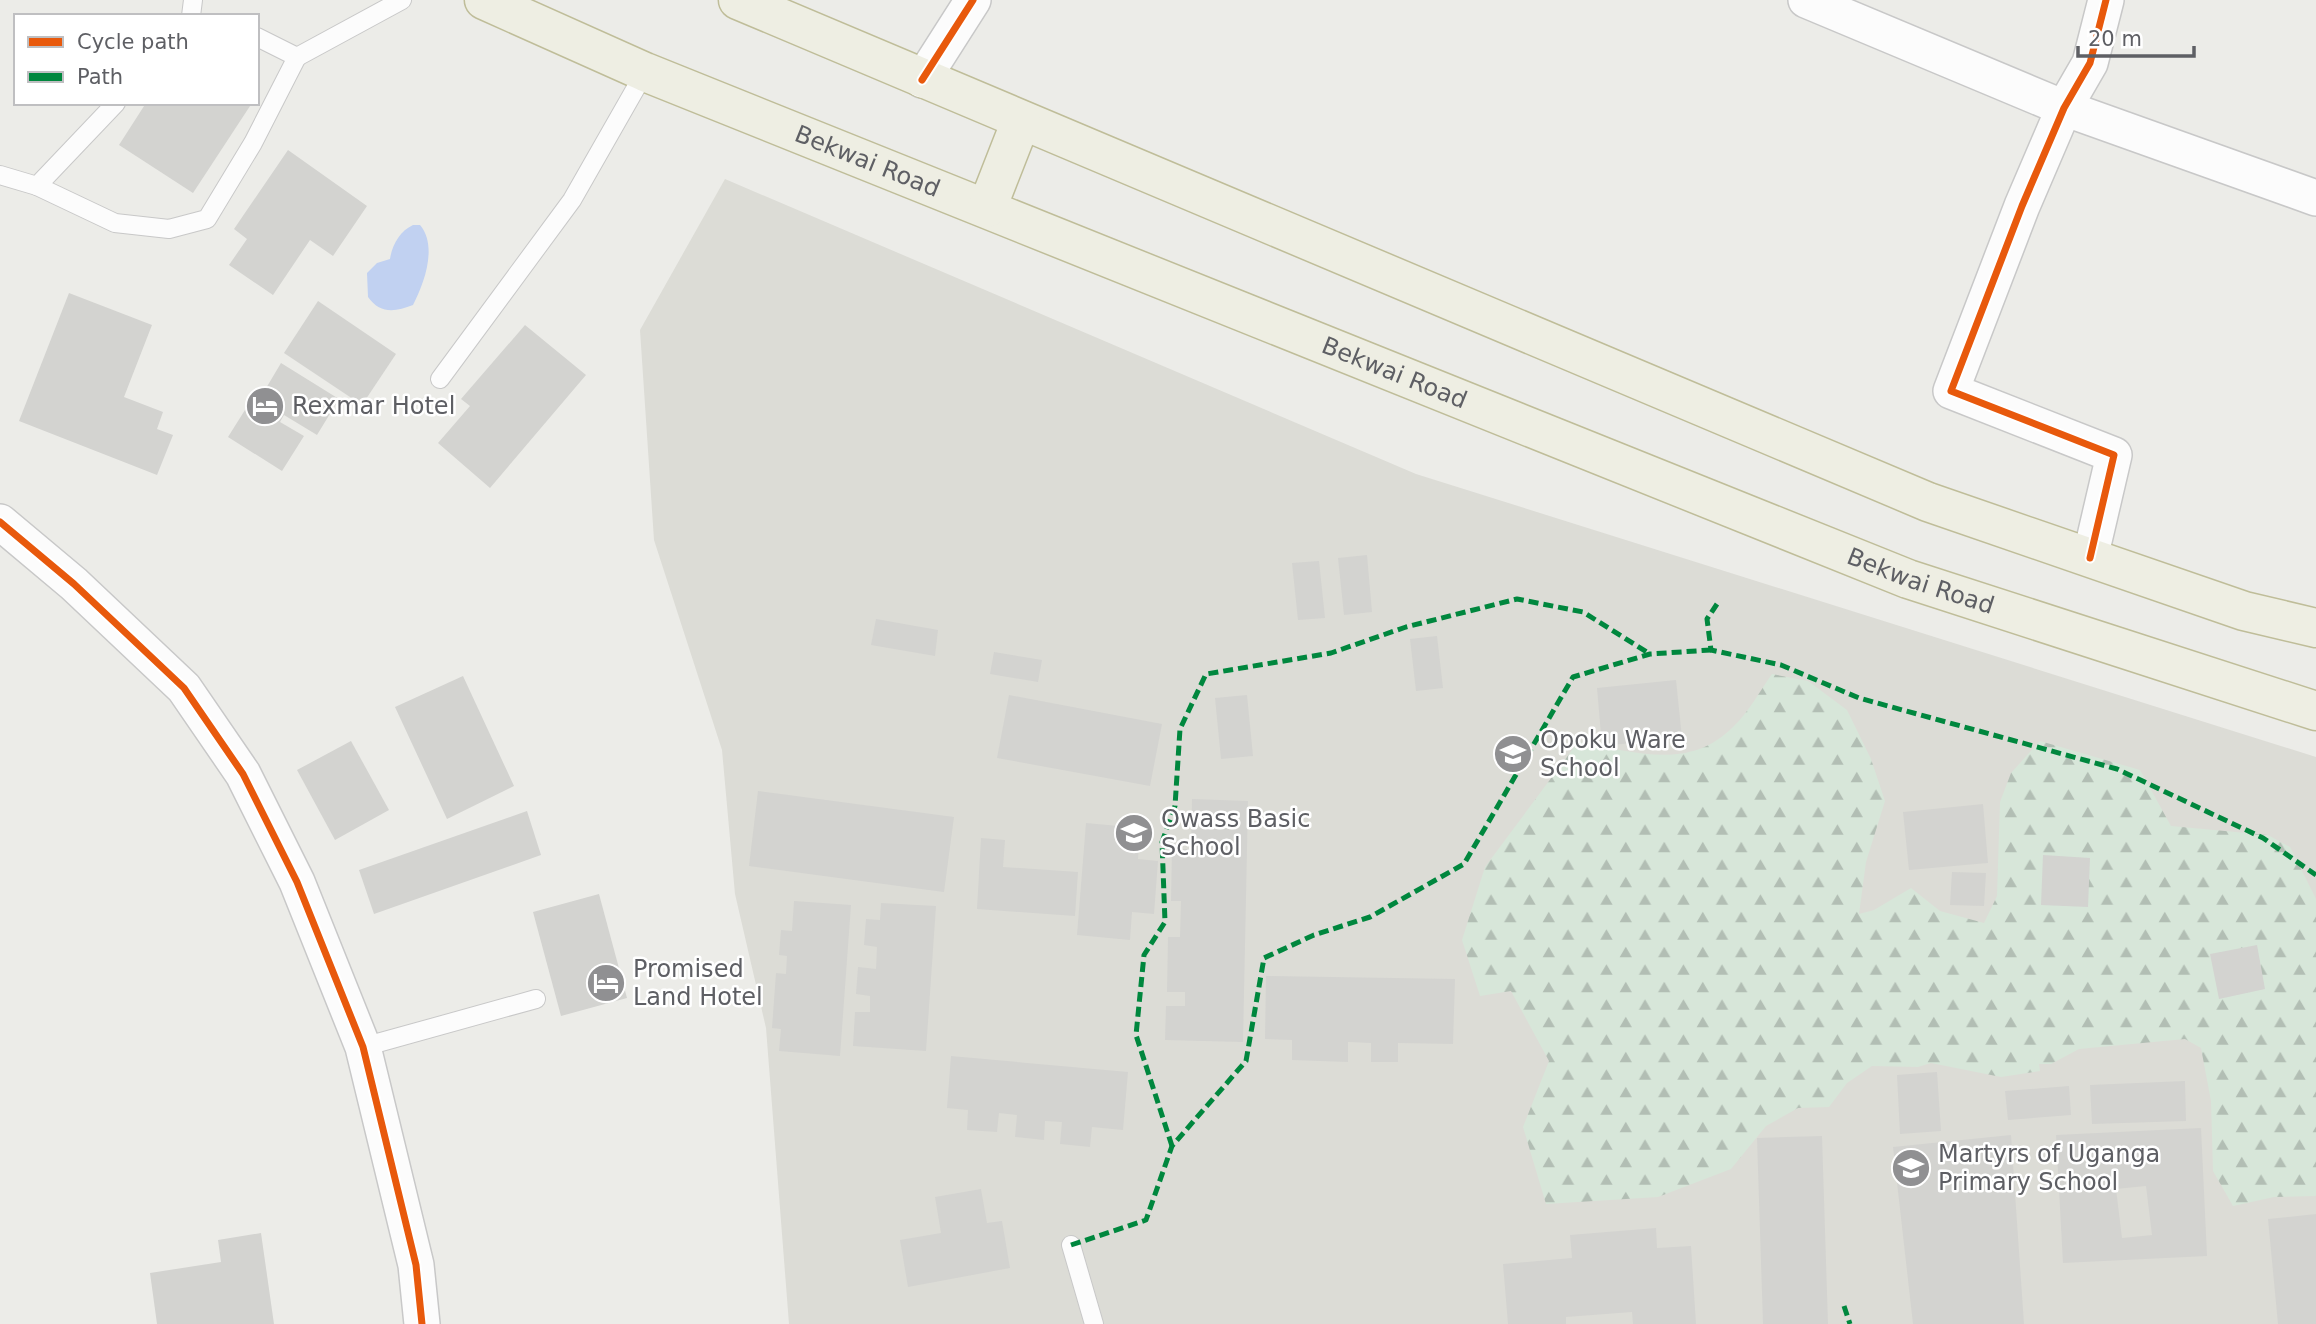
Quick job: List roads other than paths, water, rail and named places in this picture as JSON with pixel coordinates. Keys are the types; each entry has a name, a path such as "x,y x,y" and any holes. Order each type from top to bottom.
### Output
{"highway":[{"name":"Bekwai Road","path":"484,0 645,72 1908,579 2316,711"},
{"path":"738,0 922,80 1928,502 2244,611 2316,628"},
{"path":"987,208 1021,121"}],"street":[{"path":"922,80 973,0"},
{"path":"1806,0 2064,108 2316,198"},
{"path":"2090,558 2114,455 1951,391 2022,206 2064,108 2090,62 2106,0"},
{"path":"0,522 74,584 184,688 236,763 296,882 363,1047 416,1265 422,1324"}],"lane":[{"path":"0,175 37,186 115,223 169,229 207,219 253,143 297,57 402,0"},
{"path":"259,38 297,57"},
{"path":"440,379 572,200 645,72"},
{"path":"37,186 114,105"},
{"path":"363,1047 536,999"},
{"path":"1071,1245 1094,1324"}],"water":[{"path":"413,225 420,225 428,243 429,254 421,287 413,305 394,310 383,309 368,297 367,273 377,263 390,259 397,239"}],"place":[{"name":"Rexmar Hotel","path":"265,406"},
{"name":"Opoku Ware School","path":"1513,754"},
{"name":"Owass Basic School","path":"1134,833"},
{"name":"Promised Land Hotel","path":"606,983"},
{"name":"Martyrs of Uganga Primary School","path":"1911,1168"}]}
